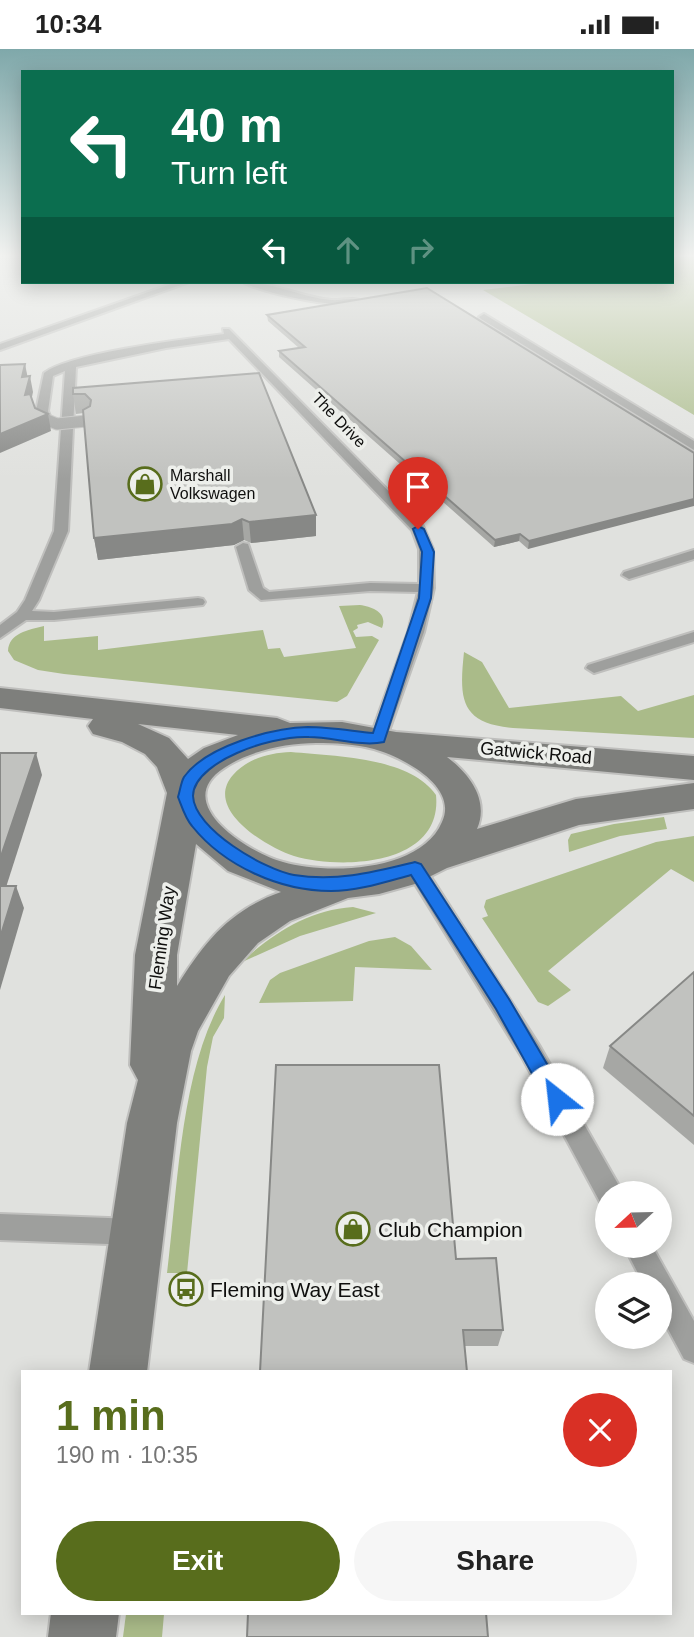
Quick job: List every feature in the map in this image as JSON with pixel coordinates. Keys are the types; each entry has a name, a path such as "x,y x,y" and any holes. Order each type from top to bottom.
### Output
{"street":[{"path":"0,699 307,732"},
{"path":"0,699 126,731 151,741 173,760 196,821 215,842 257,868 300,882 356,883 576,812 694,796"},
{"name":"Gatwick Road","path":"307,732 694,768"},
{"path":"185,795 194,775 229,751 258,740 307,732"},
{"path":"379,738 430,762 449,779 464,800 464,820 451,841 424,863"},
{"name":"Fleming Way","path":"152,1123 154,972 185,795"},
{"name":"Fleming Way","path":"118,1370 152,1123 168,1051 177,1026 190,1000 222,953 243,931 265,915 297,901 356,883"},
{"path":"82,1637 85,1615"}],"lane":[{"path":"0,338 18,331"},
{"path":"0,347 45,331"},
{"path":"507,331 694,446"},
{"name":"The Drive","path":"70,368 78,362 228,333 418,529 428,552 427,588 379,738"},
{"path":"0,633 22,615 32,600 61,531 70,368 56,369 48,375 42,411 45,419 57,423 86,421"},
{"path":"243,547 256,590 265,597 370,587 427,588"},
{"path":"629,575 692,557"},
{"path":"22,615 54,616 198,602"},
{"path":"594,668 694,638"},
{"path":"424,863 602,1181"},
{"path":"0,1227 136,1233"},
{"path":"672,1309 694,1349"}],"green space":[{"path":"552,331 694,331 694,415"},
{"path":"339,606 370,607 381,615 382,628 368,622 357,625 358,628 353,631 356,637 372,636 379,640 347,696 337,702 38,670 14,660 8,651 16,636 44,626 44,641 98,636 98,650 263,630 268,649 280,648 284,657 356,648"},
{"path":"464,652 482,662 509,708 621,696 638,711 694,695 694,738 513,728 482,721 467,706 463,695"},
{"path":"291,752 349,757 408,773 424,782 436,795 434,819 424,836 407,849 386,857 362,862 337,862 294,856 282,851 242,825 226,801 226,788 233,775 252,761 267,755"},
{"path":"664,817 667,829 620,836 569,852 568,840 571,834 614,824"},
{"path":"694,836 694,882 671,869 548,971 571,990 548,1006 538,1002 482,918 488,916 484,907 486,900 656,842"},
{"path":"353,907 376,913 300,936 240,963 278,933 306,918"},
{"path":"395,937 411,946 432,970 355,967 353,1001 259,1003 270,980 280,973 369,941"},
{"path":"225,995 224,1018 213,1037 207,1067 187,1273 167,1273 178,1167 190,1093 198,1057 210,1024"},
{"path":"126,1615 164,1615 162,1637 123,1637"}],"building":[{"path":"286,331 497,331 694,453 694,499 529,541 520,534 495,540 279,351 305,347"},
{"path":"25,364 22,377 30,376 25,395 30,394 35,408 48,414 0,434 0,365"},
{"path":"259,373 316,515 249,522 242,519 232,524 94,538 83,410 90,406 91,400 85,394 73,394 73,388"},
{"path":"0,753 36,753 0,859"},
{"path":"0,886 16,886 0,938"},
{"path":"694,972 694,1116 610,1046"},
{"path":"276,1065 439,1065 456,1259 496,1258 503,1330 463,1330 467,1370 260,1370"},
{"path":"248,1615 486,1615 488,1637 247,1637"}],"place":[{"name":"Marshall Volkswagen","path":"145,484"},
{"name":"Club Champion","path":"353,1229"},
{"name":"Fleming Way East","path":"186,1289"}],"route":[{"path":"418,529 428,552 425,598 379,738 307,732 280,735 251,743 229,751 194,775 185,793 187,806 196,821 215,842 257,868 290,880 330,885 356,883 415,868 502,1004 557,1099"}]}
